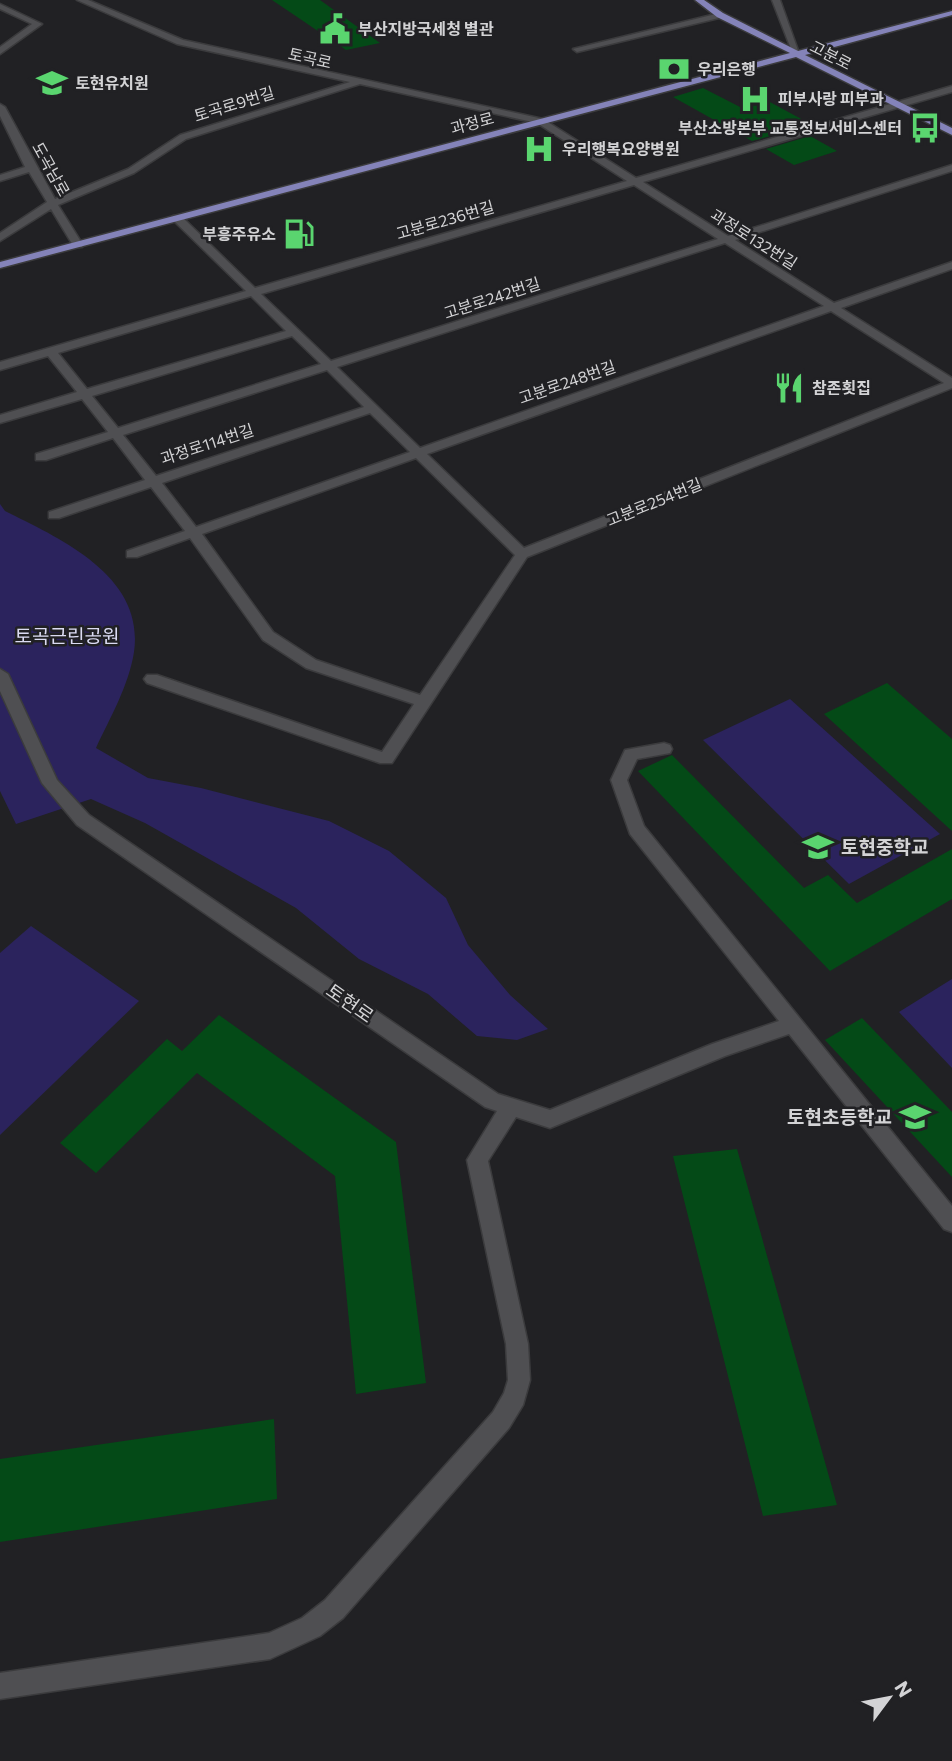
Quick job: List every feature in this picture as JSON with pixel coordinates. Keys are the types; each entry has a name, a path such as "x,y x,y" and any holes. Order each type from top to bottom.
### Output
{"main road":[{"name":"고분로","path":"699,0 720,15 952,132"},
{"name":"과정로","path":"0,265 952,13"}],"street":[{"name":"토곡로","path":"81,0 180,42 356,83 540,121"},
{"path":"776,0 797,54"},
{"path":"0,6 38,24 0,51"},
{"path":"578,49 720,15"},
{"name":"토곡로9번길","path":"51,204 131,172 183,136 356,83"},
{"name":"고분로236번길","path":"0,366 952,89"},
{"name":"도곡남로","path":"0,107 51,204 78,244"},
{"name":"과정로132번길","path":"540,121 952,384"},
{"path":"0,178 31,168"},
{"name":"고분로242번길","path":"41,457 952,168"},
{"path":"0,238 51,204"},
{"path":"152,679 386,759 522,554 177,218"},
{"name":"고분로248번길","path":"132,554 952,265"},
{"path":"0,419 294,332"},
{"path":"51,351 193,532 268,636 311,664 424,702"},
{"name":"고분로254번길","path":"522,554 952,384"},
{"name":"과정로114번길","path":"54,515 372,408"},
{"name":"토현로","path":"0,674 50,783 83,820 492,1101 550,1119 719,1050 792,1025"},
{"path":"664,749 631,754 619,780 628,812 650,850 952,1222"},
{"path":"0,1686 270,1646 311,1627 334,1609 501,1420 515,1397 519,1380 517,1344 477,1160 511,1107"}],"green space":[{"name":"토곡근린공원","path":"0,504 5,511 50,534 95,564 113,581 126,602 134,625 132,664 96,748 148,778 201,788 329,821 389,851 446,898 468,945 510,995 548,1029 517,1040 477,1036 428,994 359,959 296,908 145,823 91,799 16,824 0,791"},
{"path":"790,699 940,834 849,884 703,740"},
{"path":"31,926 139,1001 0,1135 0,953"},
{"path":"952,979 952,1068 899,1012"}],"building":[{"name":"부산지방국세청 별관","path":"272,0 320,0 380,43 346,50"},
{"path":"703,88 742,108 768,101 805,121 789,125 796,129 752,141 673,97"},
{"path":"810,136 837,151 794,165 766,149"},
{"path":"887,683 952,739 952,831 824,714"},
{"path":"672,755 804,888 828,875 857,903 952,849 952,899 830,971 638,771"},
{"path":"219,1015 396,1142 426,1383 356,1394 335,1176 197,1073 96,1173 60,1143 167,1039 182,1051"},
{"path":"862,1018 952,1112 952,1177 825,1040"},
{"path":"737,1149 837,1505 763,1516 673,1156"},
{"path":"274,1419 277,1499 0,1542 0,1459"}],"place":[{"name":"부산지방국세청 별관","path":"335,29"},
{"name":"우리은행","path":"674,69"},
{"name":"토현유치원","path":"52,83"},
{"name":"피부사랑 피부과","path":"755,99"},
{"name":"부산소방본부 교통정보서비스센터","path":"925,128"},
{"name":"우리행복요양병원","path":"539,149"},
{"name":"부흥주유소","path":"299,234"},
{"name":"참존횟집","path":"789,388"},
{"name":"토현중학교","path":"818,847"},
{"name":"토현초등학교","path":"915,1117"}]}
